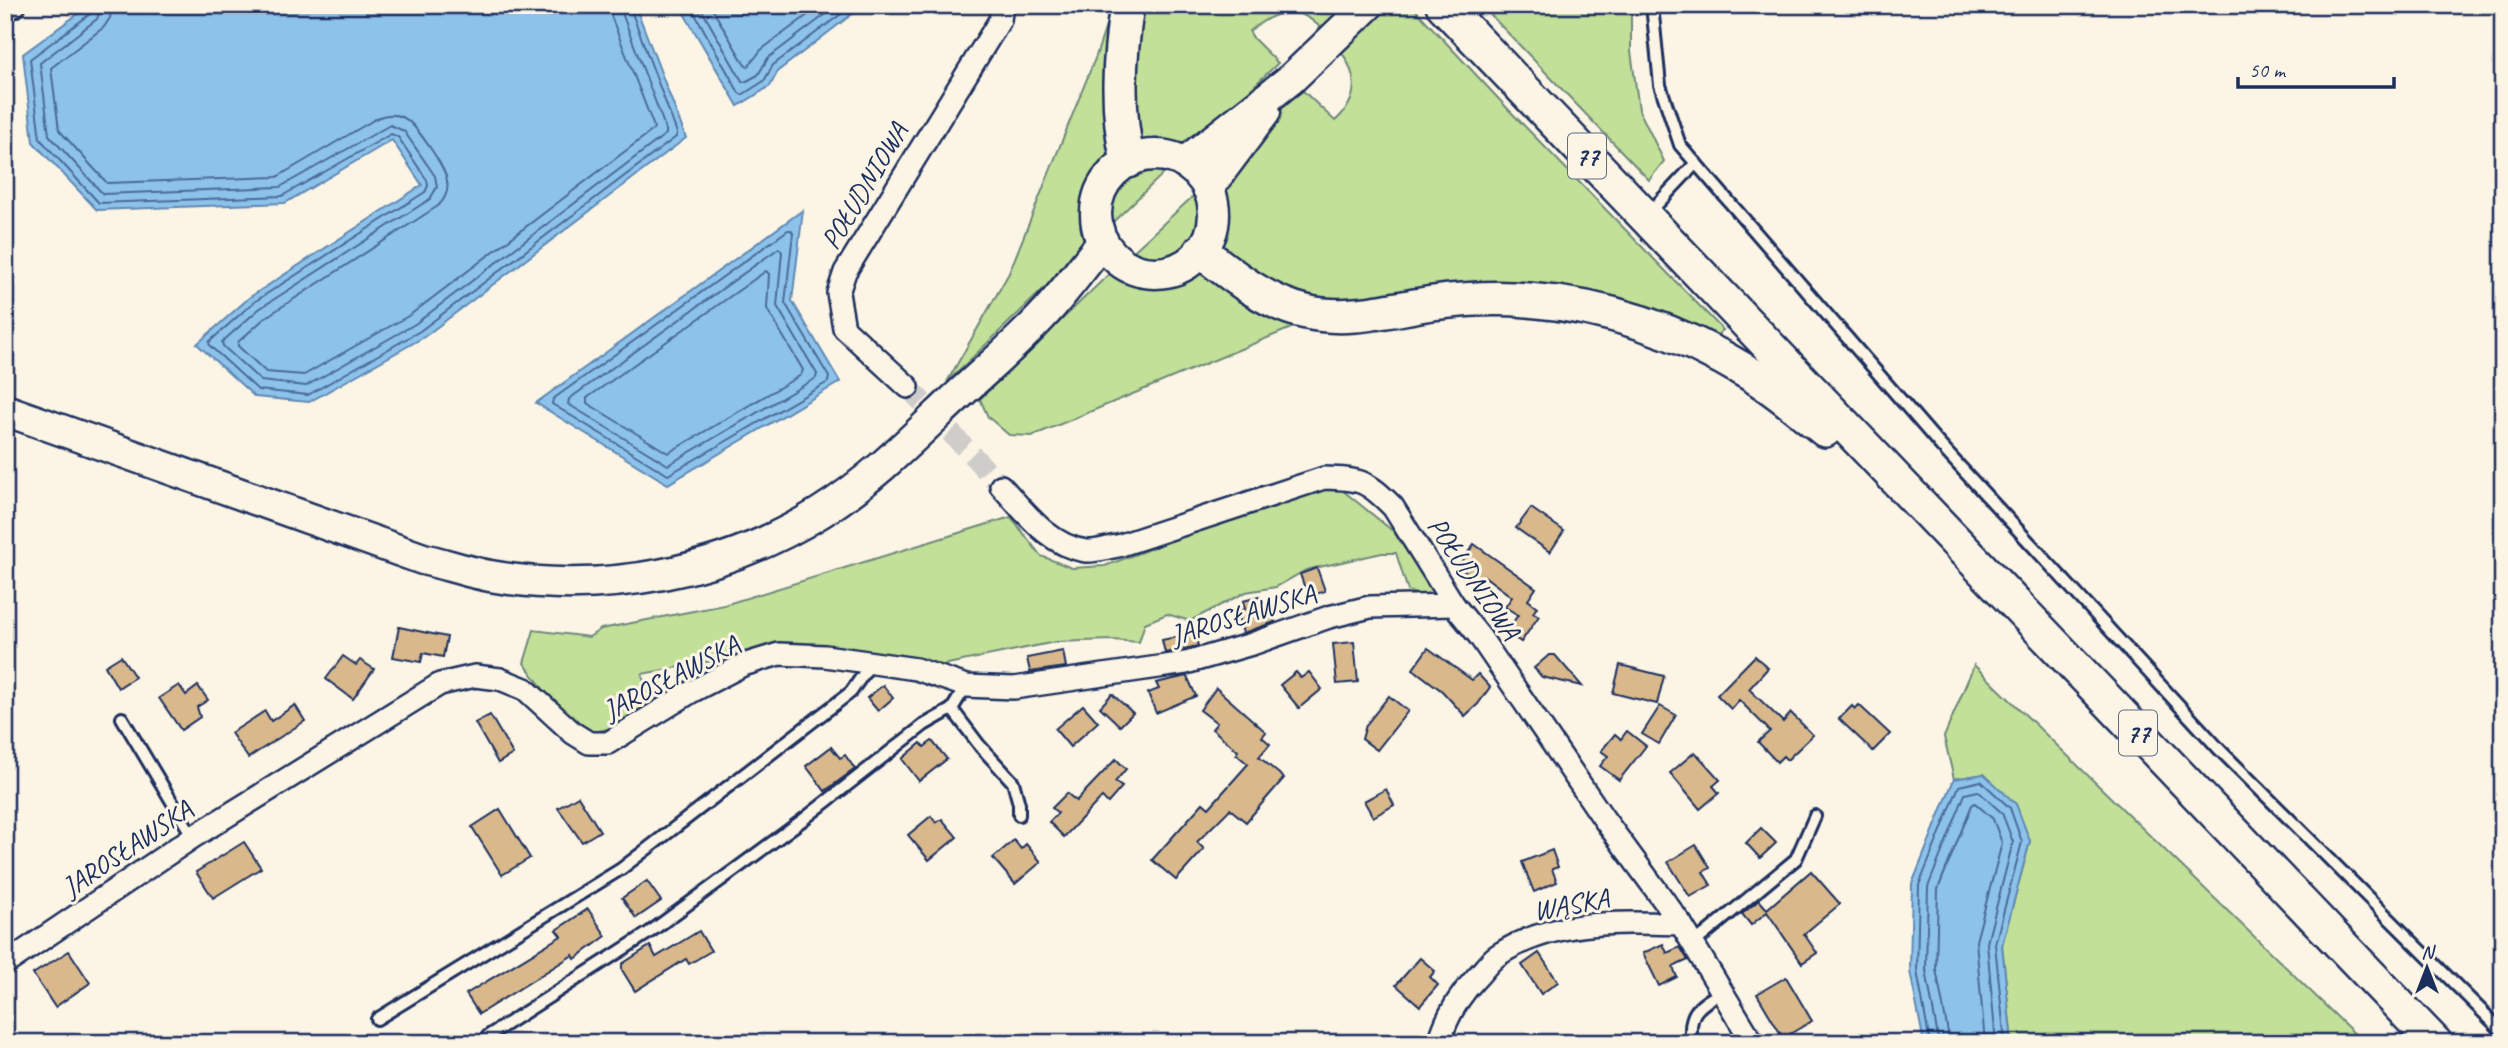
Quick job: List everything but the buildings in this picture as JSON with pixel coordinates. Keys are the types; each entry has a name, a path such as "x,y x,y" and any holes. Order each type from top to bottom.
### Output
{"main road":[{"path":"1127,5 1119,93 1122,135 1128,161"},
{"path":"1184,163 1291,79 1368,5"},
{"name":"77","path":"1443,5 2435,1043"},
{"path":"1208,188 1291,79"},
{"path":"1151,155 1174,158 1184,163 1198,173 1208,188 1214,214 1213,227 1201,251 1189,263 1156,273 1139,271 1124,264 1103,242 1096,220 1099,196 1110,176 1128,161 1151,155"},
{"path":"5,410 423,559 513,579 561,583 644,578 703,565 756,546 820,513 883,467 1046,313 1103,242"},
{"path":"1201,251 1238,281 1276,301 1306,312 1340,316 1459,300 1526,299 1582,306 1644,323 1706,349 1751,374 1918,502"},
{"path":"1046,313 1124,264"}],"street":[{"path":"5,10 15,5"},
{"name":"POŁUDNIOWA","path":"908,387 844,328 838,293 845,272 1000,20 1002,5"},
{"name":"POŁUDNIOWA","path":"1001,486 1036,525 1064,545 1088,551 1118,546 1324,478 1359,479 1382,496 1393,507 1454,605 1480,637 1604,819 1681,924 1753,1043"},
{"name":"JAROSŁAWSKA","path":"5,964 194,836 440,684 475,676 500,679 525,689 573,733 589,743 608,743 691,692 743,665 779,654 825,656 916,669 966,686 1014,688 1186,663 1252,644 1329,617 1370,607 1454,605"},
{"name":"WĄSKA","path":"1439,1043 1445,1021 1467,988 1496,956 1538,934 1588,924 1681,924"}],"lane":[{"path":"1653,5 1660,85 1680,145 1940,445 2211,740 2503,1032"},
{"path":"1645,217 1696,163"},
{"path":"377,1019 621,869 851,692 871,663"},
{"path":"488,1036 650,932 804,819 925,725 952,709 966,686"},
{"path":"952,709 980,746 1013,782 1018,816"},
{"path":"122,718 194,836"},
{"path":"1693,944 1796,859 1815,817"},
{"path":"1692,1043 1691,1021 1698,1006 1722,992"}],"green space":[{"path":"1113,5 1411,5 1723,330 1714,338 1608,298 1296,326 1032,436 1009,435 988,417 980,399 1112,271 1227,165 1301,89 1335,121 1351,100 1353,78 1345,57 1329,36 1311,20 1301,14 1282,14 1267,19 1249,31 1278,63 947,382 1009,273 1096,56"},
{"path":"1481,5 1631,5 1631,51 1639,110 1664,161 1649,180"},
{"path":"1336,485 1394,532 1434,593 1421,596 1408,591 1396,553 1382,553 1306,570 1276,587 1246,592 1190,621 1167,614 1145,623 1139,642 1055,642 938,666 777,649 642,674 649,701 624,725 586,734 544,690 524,663 534,630 589,637 601,629 724,605 1011,517 1041,556 1072,568 1105,566 1288,496"},
{"path":"1974,665 2364,1043 2012,1043 2002,945 2030,841 1984,774 1954,779 1944,737"}],"water":[{"path":"90,5 635,5 686,138 424,337 309,402 255,397 197,344 250,297 422,185 392,140 285,203 97,210 33,142 23,54"},
{"path":"684,5 864,5 778,71 770,86 738,106 682,10"},
{"path":"803,210 792,301 840,382 668,484 536,403"},
{"path":"1984,774 2016,804 2030,841 2002,945 2012,1043 1924,1043 1910,971 1912,884 1954,779"}],"tunnel":[{"path":"908,387 1001,486"}]}
